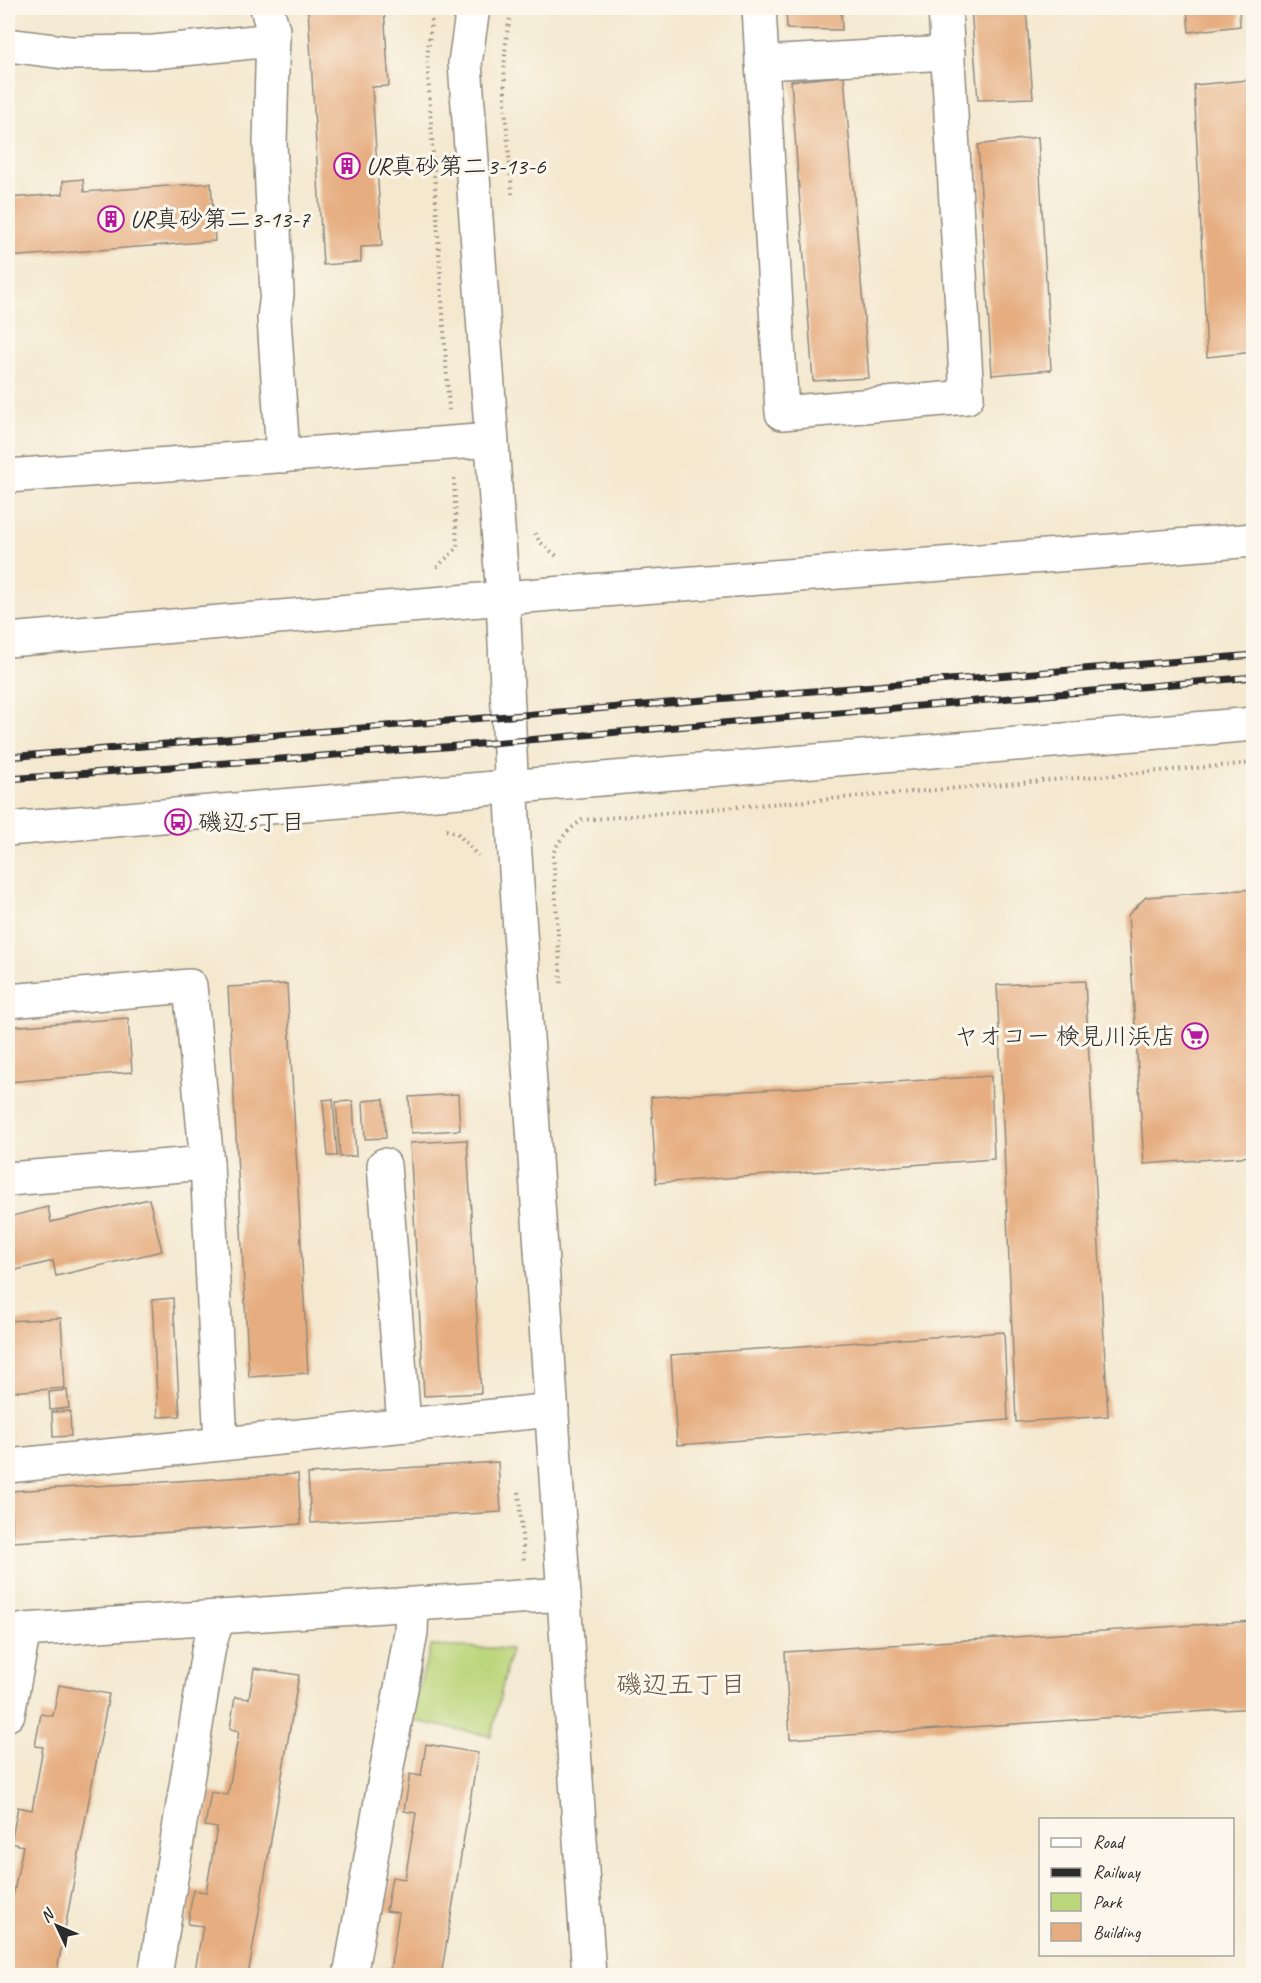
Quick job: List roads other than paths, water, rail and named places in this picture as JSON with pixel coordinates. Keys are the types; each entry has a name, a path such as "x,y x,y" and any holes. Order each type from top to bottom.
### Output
{"street":[{"path":"267,8 273,30 270,143 277,294 274,318 283,456"},
{"path":"473,8 465,63 503,598 512,786 589,1976"},
{"path":"759,8 782,413 968,397 945,8"},
{"path":"8,45 71,53 154,52 273,40"},
{"path":"762,63 948,53"},
{"path":"8,476 491,440"},
{"path":"8,640 503,598 1254,540"},
{"path":"8,830 1254,724"},
{"path":"8,1001 190,986 207,1163 221,1443"},
{"path":"8,1179 207,1163"},
{"path":"384,1165 404,1425"},
{"path":"8,1466 552,1410"},
{"path":"8,1714 24,1630 564,1594"},
{"path":"350,1976 411,1632 412,1605"},
{"path":"155,1976 209,1646 218,1617"}],"railway":[{"path":"8,757 1254,655"},
{"path":"8,779 457,746 1254,677"}],"place":[{"name":"UR真砂第二3-13-6","path":"347,166"},
{"name":"UR真砂第二3-13-7","path":"111,219"},
{"name":"磯辺5丁目","path":"178,822"},
{"name":"ヤオコー 検見川浜店","path":"1195,1036"}],"district":[{"name":"磯辺五丁目","path":"681,1684"}]}
